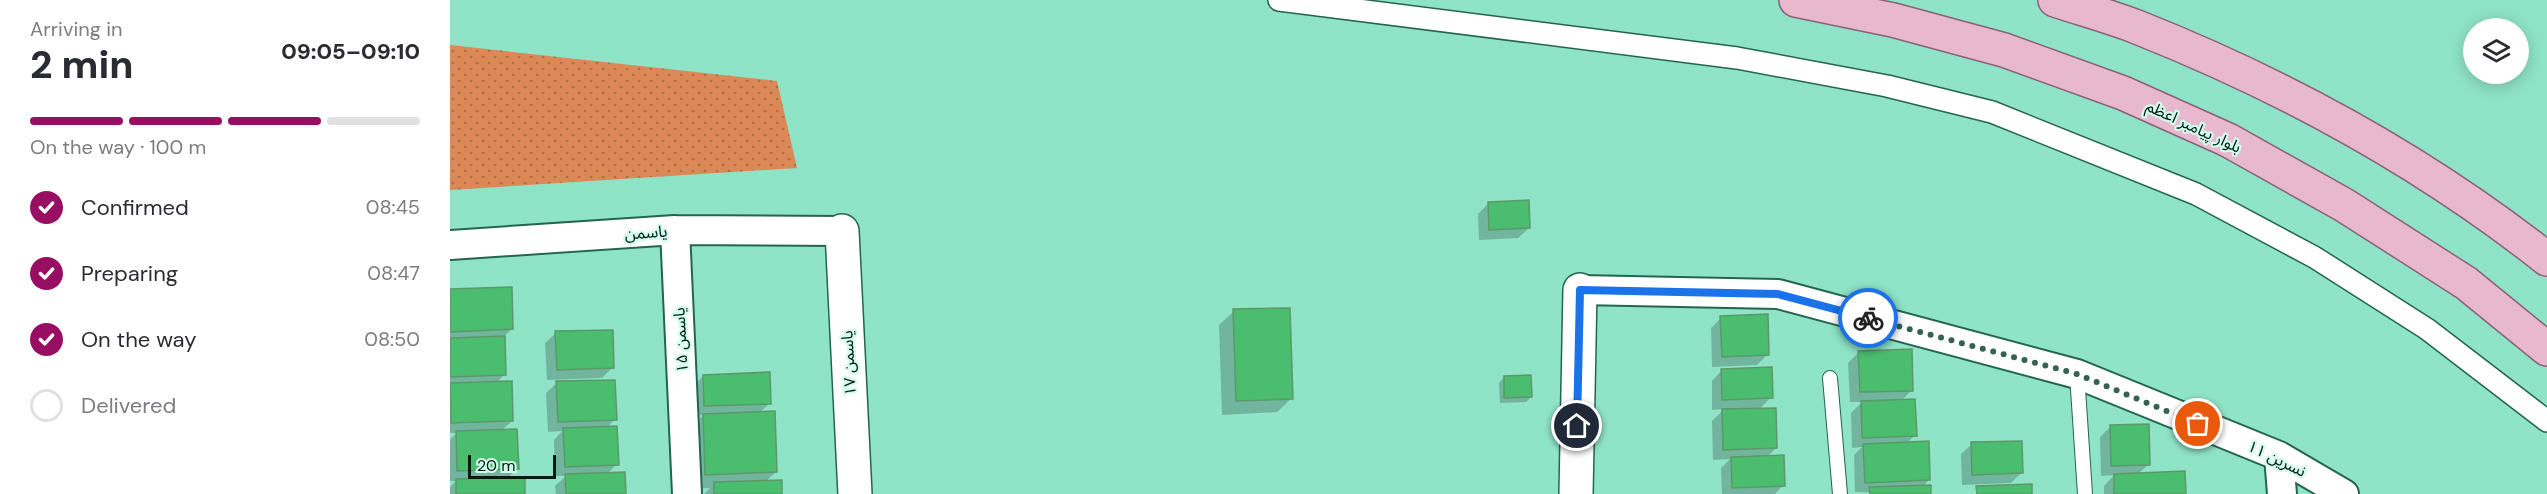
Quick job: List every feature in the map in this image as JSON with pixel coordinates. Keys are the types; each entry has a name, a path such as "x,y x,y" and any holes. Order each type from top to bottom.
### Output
{"main road":[{"name":"بلوار پیامبر اعظم","path":"1796,0 1893,20 2004,50 2123,93 2228,140 2344,205 2466,283 2547,349"},
{"path":"2055,0 2136,27 2247,75 2379,144 2506,227 2547,259"}],"street":[{"path":"1279,0 1737,58 1887,86 1992,112 2196,194 2314,257 2427,329 2547,421"},
{"name":"یاسمن","path":"450,245 675,230 842,231"},
{"name":"یاسمن ۱۵","path":"675,230 687,494"},
{"name":"یاسمن ۱۷","path":"842,231 855,494"},
{"path":"1576,494 1580,290"},
{"name":"نسرین ۱۱","path":"1580,290 1778,294 2077,374 2279,456 2344,494"},
{"path":"2279,456 2282,494"}],"lane":[{"path":"2077,374 2085,494"},
{"path":"1830,378 1840,494"}],"shaded area":[{"path":"450,45 777,81 797,168 450,190"}],"building":[{"path":"1529,200 1530,228 1489,230 1488,202"},
{"path":"512,287 513,329 450,332 450,289"},
{"path":"1290,308 1293,399 1236,401 1233,309"},
{"path":"1768,314 1769,355 1722,357 1720,316"},
{"path":"613,330 614,368 557,370 555,331"},
{"path":"505,336 506,375 450,377 450,338"},
{"path":"1912,349 1913,391 1860,392 1858,351"},
{"path":"1772,367 1773,398 1722,400 1721,369"},
{"path":"770,372 771,404 704,406 703,375"},
{"path":"1531,375 1532,397 1504,398 1504,376"},
{"path":"615,380 617,420 558,422 556,381"},
{"path":"512,381 513,421 451,423 450,383"},
{"path":"1915,399 1917,436 1862,438 1861,401"},
{"path":"1776,408 1777,448 1723,450 1722,409"},
{"path":"775,411 777,472 705,475 703,414"},
{"path":"2149,424 2150,465 2111,466 2110,425"},
{"path":"617,426 619,465 565,467 563,428"},
{"path":"517,429 519,469 457,471 456,431"},
{"path":"1929,441 1930,480 1865,483 1863,444"},
{"path":"2022,441 2023,473 1972,475 1971,442"},
{"path":"1784,455 1785,486 1732,488 1731,457"},
{"path":"2185,471 2186,494 2114,494 2114,474"},
{"path":"625,472 626,494 566,494 565,474"},
{"path":"525,477 525,494 456,494 456,479"},
{"path":"782,480 782,494 714,494 714,482"},
{"path":"2032,484 2032,494 1977,494 1976,486"},
{"path":"1931,485 1931,494 1870,494 1869,487"}],"way so far":[{"path":"1868,318 2077,374 2198,424"}],"route":[{"path":"1577,426 1580,290 1778,294 1868,318"}]}
